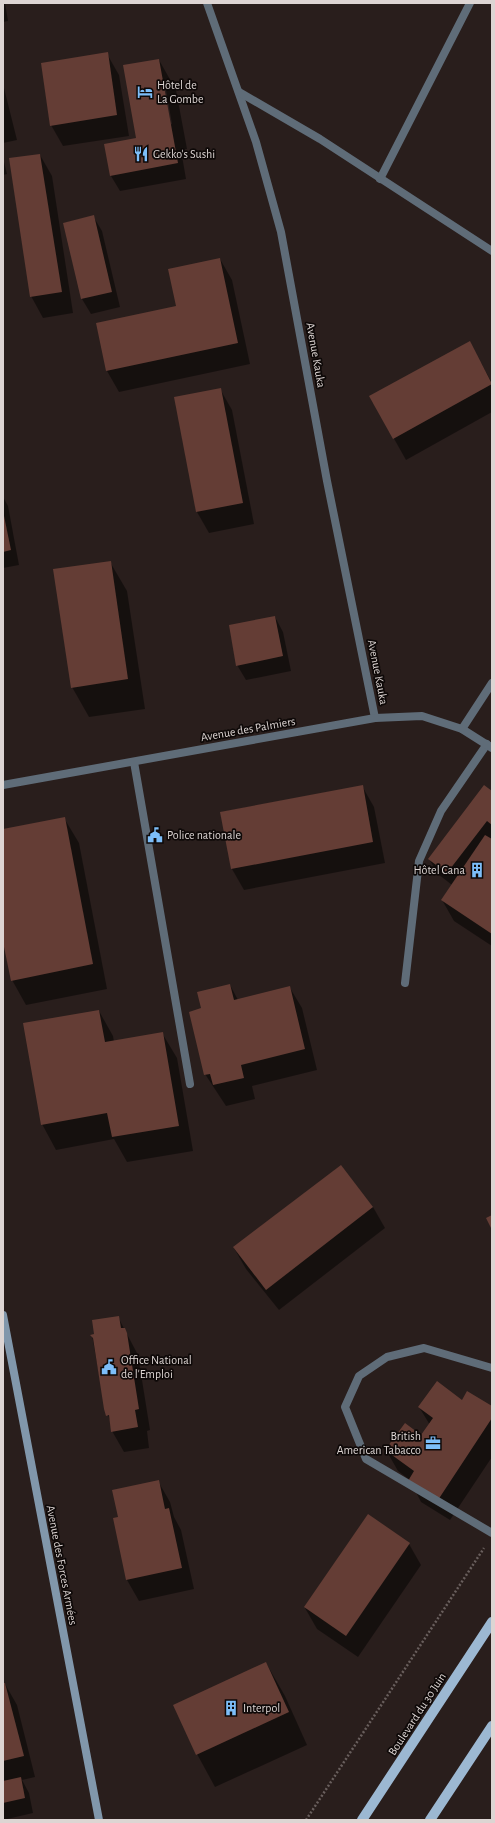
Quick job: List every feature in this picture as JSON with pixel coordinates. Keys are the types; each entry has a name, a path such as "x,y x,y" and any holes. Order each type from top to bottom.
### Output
{"main road":[{"name":"Boulevard du 30 Juin","path":"363,1820 492,1622"},
{"path":"429,1820 492,1726"}],"street":[{"name":"Avenue Kauka","path":"207,3 256,142 281,232 327,481 375,718"},
{"path":"380,179 470,3"},
{"path":"239,92 320,139 492,251"},
{"path":"462,729 492,683"},
{"name":"Avenue des Palmiers","path":"3,785 375,718 422,716 462,729 489,746"},
{"path":"405,983 419,861 441,811 489,746"},
{"path":"134,762 190,1084"},
{"name":"Avenue des Forces Armées","path":"3,1315 99,1820"},
{"path":"492,1368 424,1348 387,1357 359,1376 346,1407 366,1459 492,1533"}],"path":[{"path":"306,1820 488,1542"}],"building":[{"path":"108,52 117,115 50,126 41,63"},
{"path":"159,59 178,163 110,176 104,144 136,138 123,65"},
{"path":"40,154 62,292 30,297 9,158"},
{"path":"94,215 112,292 81,299 63,223"},
{"path":"220,258 238,343 106,371 96,323 176,306 168,269"},
{"path":"470,341 492,384 393,439 369,396"},
{"path":"221,388 243,503 196,512 174,397"},
{"path":"3,511 11,550 3,552"},
{"path":"111,561 128,679 71,688 53,569"},
{"path":"275,616 283,656 236,666 229,625"},
{"path":"363,785 373,842 231,869 220,812"},
{"path":"484,785 492,791 492,825 487,821 447,873 428,859"},
{"path":"65,817 93,964 11,981 3,942 3,829"},
{"name":"Hôtel Cana","path":"485,835 492,839 492,934 441,900"},
{"path":"230,984 234,1000 290,986 305,1049 241,1065 244,1078 213,1085 210,1074 204,1075 189,1012 201,1008 197,992"},
{"path":"99,1010 105,1042 163,1032 179,1126 112,1137 107,1113 41,1125 23,1023"},
{"path":"341,1165 373,1207 266,1290 233,1247"},
{"path":"492,1215 492,1230 486,1218"},
{"path":"119,1316 121,1328 125,1328 127,1333 139,1409 135,1410 138,1427 111,1432 109,1415 106,1416 104,1409 93,1338 90,1335 94,1334 92,1320"},
{"name":"British American Tabacco","path":"437,1381 462,1400 467,1391 492,1406 492,1418 438,1500 408,1481 414,1471 385,1450 405,1423 421,1435 433,1418 418,1407"},
{"path":"159,1480 165,1509 169,1508 182,1568 126,1580 113,1518 118,1517 112,1490"},
{"path":"368,1514 410,1543 346,1636 304,1607"},
{"name":"Interpol","path":"266,1662 289,1712 196,1755 173,1705"},
{"path":"3,1683 5,1683 24,1756 3,1761"},
{"path":"21,1777 25,1798 3,1803 3,1781"}],"place":[{"name":"Hôtel de La Gombe","path":"145,92"},
{"name":"Gekko's Sushi","path":"141,154"},
{"name":"Police nationale","path":"155,835"},
{"name":"Hôtel Cana","path":"477,870"},
{"name":"Office National de l'Emploi","path":"109,1367"},
{"name":"British American Tabacco","path":"433,1443"},
{"name":"Interpol","path":"231,1708"}]}
